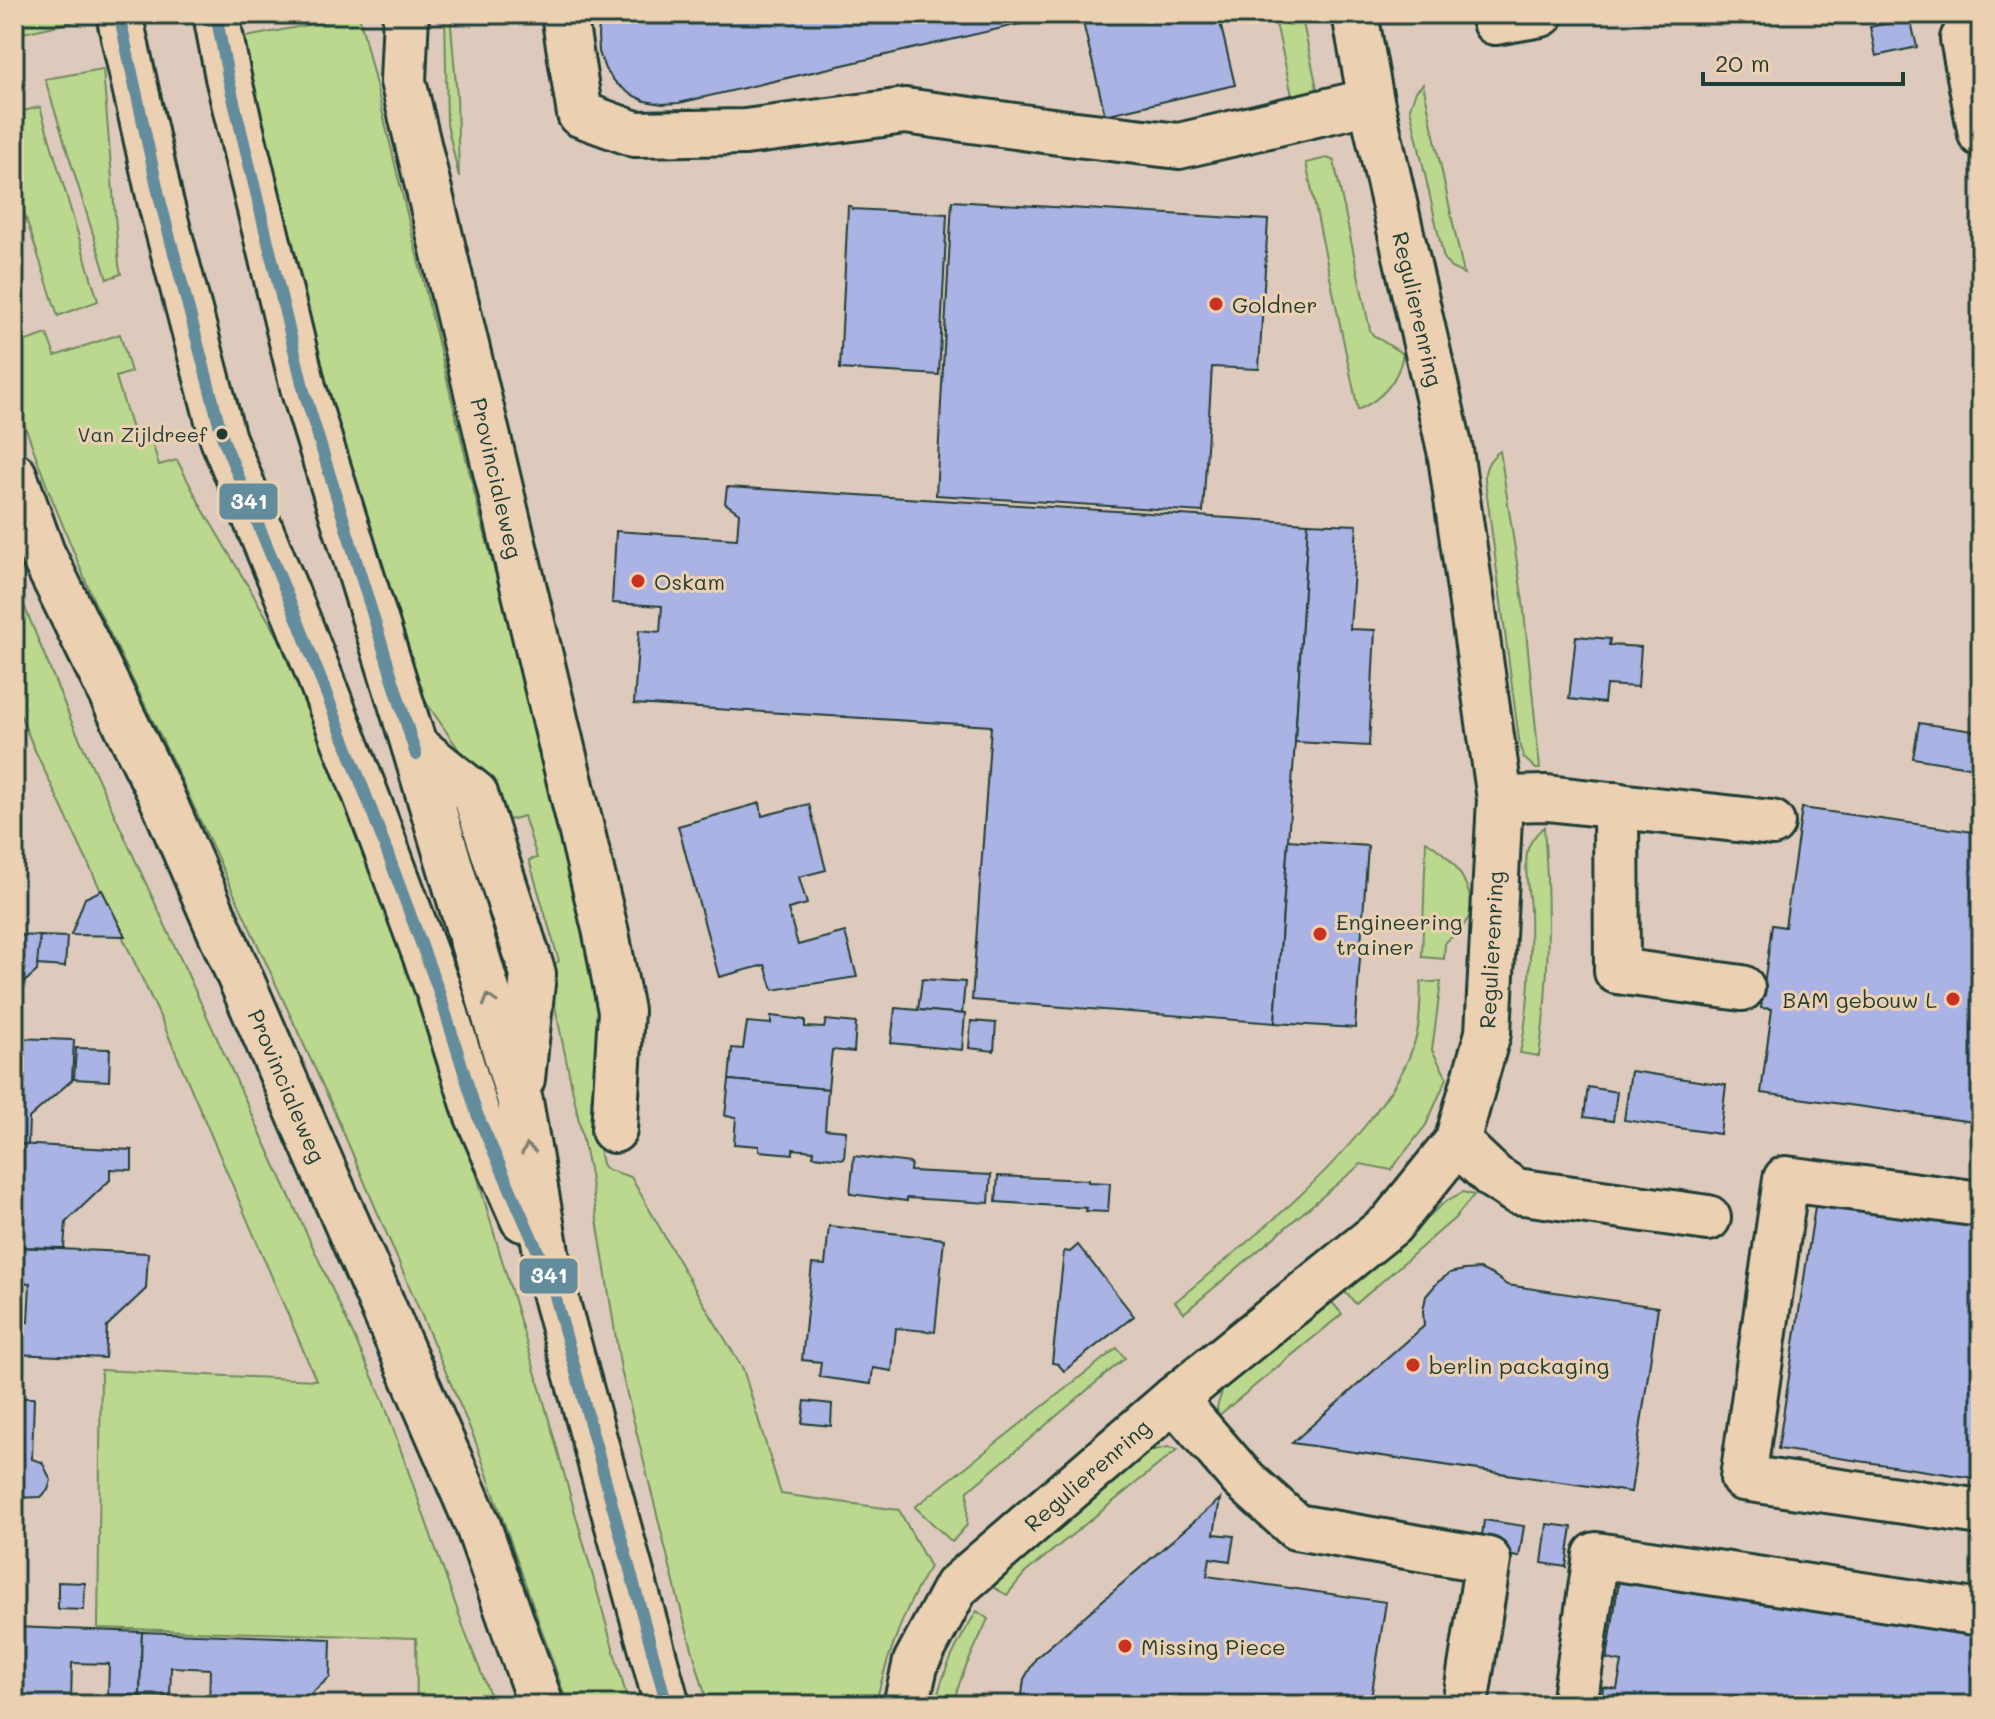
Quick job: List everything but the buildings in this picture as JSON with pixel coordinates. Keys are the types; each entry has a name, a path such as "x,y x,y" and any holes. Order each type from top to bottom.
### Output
{"street":[{"path":"119,14 160,200 223,439 367,798 438,989 477,1114 551,1281"},
{"name":"Provincialeweg","path":"406,14 403,81 606,933 621,1011 614,1130"},
{"path":"564,14 580,114 635,134 745,132 905,111 1179,146 1371,101"},
{"name":"Regulierenring","path":"906,1705 916,1662 956,1587 1174,1399 1391,1224 1457,1142 1488,1033 1500,799 1450,450 1371,101 1355,14"},
{"path":"1493,14 1495,22 1541,14"},
{"path":"219,28 228,77 304,391 520,1101 551,1281 667,1705"},
{"path":"1981,35 1963,39 1981,134"},
{"name":"Provincialeweg","path":"14,475 42,553 160,793 477,1523 541,1705"},
{"path":"1500,799 1547,798 1772,823"},
{"path":"1616,805 1617,971 1742,988"},
{"path":"1457,1142 1494,1177 1516,1191 1708,1218"},
{"path":"1981,1204 1786,1179 1743,1478 1981,1512"},
{"path":"1174,1399 1242,1478 1296,1527 1488,1560 1465,1705"},
{"path":"1574,1705 1596,1555 1981,1613"}],"green space":[{"path":"14,14 76,14 78,17 72,22 14,35"},
{"path":"445,14 450,14 457,97 459,177 447,124"},
{"path":"1274,14 1301,14 1316,83 1317,91 1313,96 1293,100"},
{"path":"359,15 479,512 606,989 603,1061 591,1100 602,1164 606,1169 631,1177 743,1369 781,1494 899,1510 930,1567 897,1634 875,1705 708,1705 621,1370 589,1169 547,968 559,961 529,860 537,858 524,816 501,822 492,798 426,702 344,466 236,39"},
{"path":"103,69 121,274 107,279 45,79"},
{"path":"1423,84 1464,274 1451,268 1444,259 1410,108 1416,91"},
{"path":"40,107 98,301 58,316 14,182 14,113"},
{"path":"1327,158 1334,161 1370,330 1403,354 1388,388 1358,410 1306,163"},
{"path":"47,334 55,356 120,334 131,372 116,377 134,436 149,432 159,465 177,460 299,672 443,1061 542,1395 629,1705 568,1705 475,1440 329,1099 175,766 93,599 14,396 14,345"},
{"path":"1500,451 1523,602 1540,769 1524,758 1520,747 1485,480 1488,464"},
{"path":"14,581 71,720 383,1400 494,1705 417,1705 416,1638 98,1628 101,1370 316,1380 163,1023 14,700"},
{"path":"1544,827 1548,942 1539,1056 1520,1053 1530,964 1526,860 1531,842"},
{"path":"1426,841 1455,866 1471,901 1466,922 1445,943 1444,959 1422,957"},
{"path":"1421,982 1441,982 1432,1050 1447,1078 1426,1125 1391,1170 1361,1164 1184,1313 1175,1302 1251,1239 1324,1172 1382,1103 1412,1049 1419,1024"},
{"path":"1463,1192 1474,1195 1455,1218 1356,1304 1344,1291 1446,1201"},
{"path":"1331,1301 1342,1314 1218,1416 1217,1407 1223,1389"},
{"path":"1117,1348 1125,1358 968,1491 967,1525 952,1542 915,1507"},
{"path":"1168,1447 1178,1449 1025,1573 1007,1595 993,1587 1150,1451"},
{"path":"977,1611 988,1619 952,1705 935,1705 952,1656"}],"transit line":[{"name":"341","path":"119,14 160,200 223,439 367,798 438,989 477,1114 551,1281 667,1705"},
{"name":"341","path":"216,14 228,77 304,391 416,755"}],"place":[{"name":"Goldner","path":"1216,304"},
{"name":"Van Zijldreef","path":"222,434"},
{"name":"Oskam","path":"638,581"},
{"name":"Engineering trainer","path":"1320,934"},
{"name":"BAM gebouw L","path":"1953,999"},
{"name":"berlin packaging","path":"1413,1365"},
{"name":"Missing Piece","path":"1125,1646"}]}
